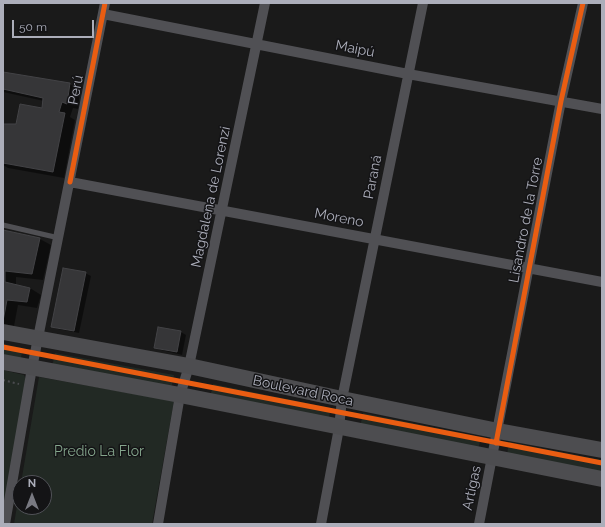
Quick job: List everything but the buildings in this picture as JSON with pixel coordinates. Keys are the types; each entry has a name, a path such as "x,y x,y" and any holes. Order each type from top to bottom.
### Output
{"main road":[{"name":"Boulevard Roca","path":"3,332 189,366 498,431 602,450"},
{"name":"Boulevard Roca","path":"3,362 180,395 602,480"}],"street":[{"name":"Perú","path":"5,524 32,368 106,3"},
{"name":"Magdalena de Lorenzi","path":"158,524 180,395 189,366 223,210 265,3"},
{"name":"Paraná","path":"321,524 339,428 342,399 423,3"},
{"name":"Lisandro de la Torre","path":"493,459 561,101 583,3"},
{"name":"Maipú","path":"103,14 408,74 602,109"},
{"name":"Moreno","path":"70,182 602,282"},
{"name":"Artigas","path":"479,524 493,459"}],"lane":[{"path":"3,225 59,238"}],"path":[{"path":"3,380 22,384"}],"green space":[{"path":"3,344 23,348 20,362 3,358"},
{"path":"55,353 174,375 171,389 52,367"},
{"path":"3,370 24,375 28,384 3,512"},
{"name":"Predio La Flor","path":"39,377 174,401 152,524 14,524 16,515 52,515 52,475 22,475"},
{"path":"213,384 331,408 328,422 210,398"},
{"path":"363,413 481,437 478,450 360,427"},
{"path":"509,442 602,460 602,475 507,455"}],"cycle path":[{"path":"70,182 105,3"},
{"path":"496,443 561,101 583,3"},
{"path":"3,347 602,463"}]}
